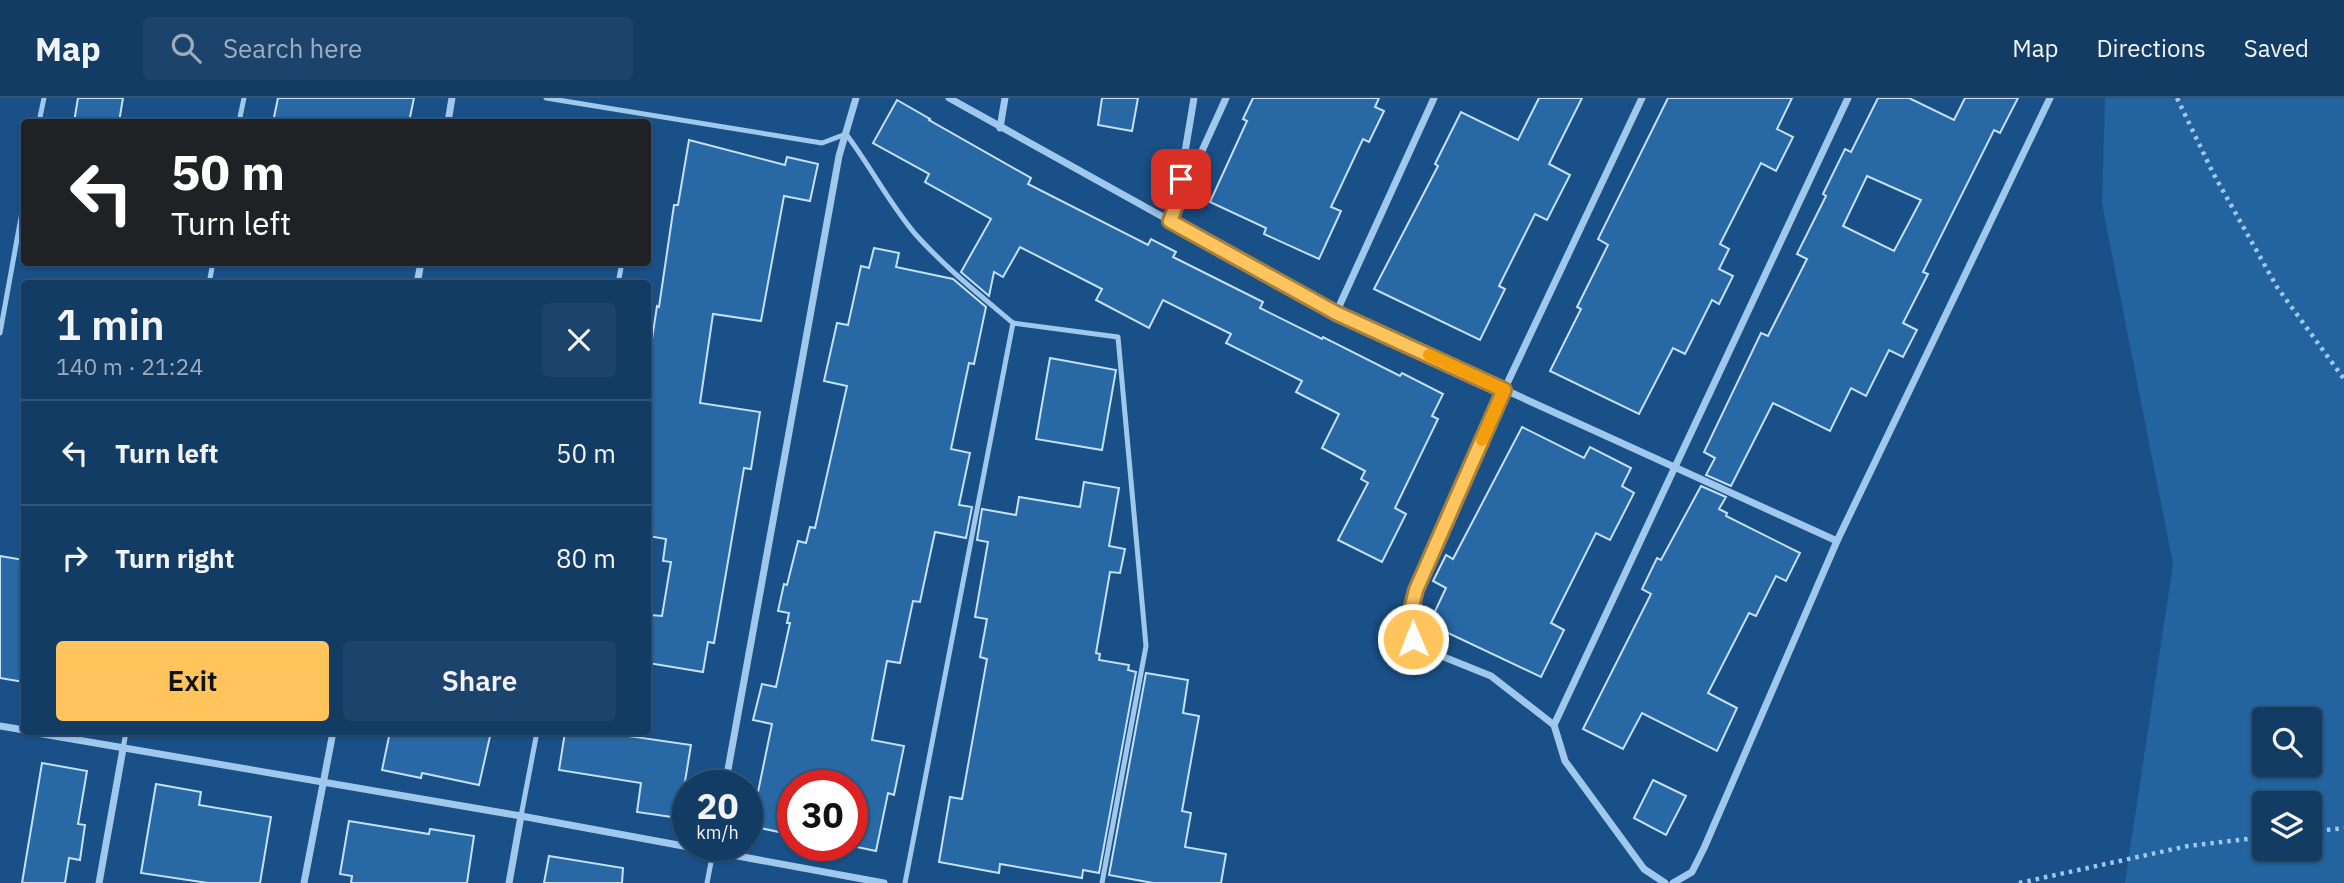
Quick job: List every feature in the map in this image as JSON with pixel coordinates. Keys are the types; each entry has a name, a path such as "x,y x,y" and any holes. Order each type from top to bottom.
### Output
{"street":[{"path":"448,119 452,98"},
{"path":"728,770 836,170 856,98"},
{"path":"949,98 1336,313 1837,541"},
{"path":"1000,128 1005,98"},
{"path":"1176,205 1194,98"},
{"path":"1170,221 1226,98"},
{"path":"1336,313 1434,98"},
{"path":"1642,98 1504,390 1416,590 1408,622 1413,639 1424,649 1491,676 1554,725 1565,761 1639,862 1656,879 1665,883"},
{"path":"1554,725 1848,98"},
{"path":"1673,883 1692,872 1704,848 1837,541 2050,98"},
{"path":"0,726 21,730"},
{"path":"47,735 672,842"},
{"path":"304,883 332,735"},
{"path":"99,883 123,749"},
{"path":"509,883 521,816"},
{"path":"763,859 884,883"}],"lane":[{"path":"40,119 44,98"},
{"path":"240,119 244,98"},
{"path":"546,98 822,143 846,134 892,204 917,235 947,267 1013,323 1118,337 1146,646 1102,883"},
{"path":"645,119 646,114"},
{"path":"0,333 21,218"},
{"path":"905,883 1013,323"},
{"path":"123,749 125,735"},
{"path":"521,816 536,735"},
{"path":"707,883 712,861"}],"path":[{"path":"2177,98 2213,173 2277,287 2344,379"},
{"path":"2322,831 2344,828"},
{"path":"2019,883 2188,846 2252,838"}],"shaded area":[{"path":"2105,98 2344,98 2344,883 2125,883 2173,564 2102,204"}],"building":[{"path":"78,98 123,98 120,119 74,119"},
{"path":"278,98 414,98 410,119 274,119"},
{"path":"1102,98 1138,98 1132,131 1098,125"},
{"path":"1253,98 1379,98 1375,107 1384,111 1369,142 1363,139 1331,207 1341,211 1319,259 1264,234 1266,228 1210,202 1247,121 1243,119"},
{"path":"1539,98 1582,98 1549,164 1570,175 1547,220 1535,214 1499,286 1505,289 1480,340 1374,289 1438,166 1435,164 1461,112 1518,140"},
{"path":"1668,98 1792,98 1777,129 1793,137 1776,171 1761,163 1720,244 1729,249 1719,269 1733,276 1719,304 1712,300 1685,354 1673,348 1639,414 1550,371 1581,309 1577,307 1608,245 1598,239"},
{"path":"1878,98 1909,98 1954,120 1965,98 2018,98 2000,133 1994,130 1923,272 1928,274 1903,323 1917,330 1903,357 1889,350 1866,396 1851,388 1830,431 1773,403 1731,486 1706,475 1715,458 1704,452 1761,333 1768,336 1807,259 1797,254 1826,196 1823,194 1845,149 1851,152","holes":["1867,176 1921,200 1894,251 1843,226"]},
{"path":"897,100 1031,178 1028,184 1148,245 1151,239 1176,252 1173,257 1263,302 1260,308 1443,394 1432,416 1438,419 1395,508 1406,514 1382,562 1338,540 1368,483 1361,479 1365,471 1322,448 1339,414 1296,392 1302,381 1226,343 1231,334 1163,300 1149,328 1096,300 1102,289 1020,247 1003,277 994,272 989,296 961,272 991,219 925,182 929,174 873,143"},
{"path":"689,140 785,165 787,157 818,164 810,201 784,196 761,321 713,314 700,403 760,412 751,469 744,468 714,643 708,642 703,672 651,663 651,615 662,616 671,562 663,561 666,539 651,536 651,346 674,205 678,205"},
{"path":"874,248 899,253 896,267 953,279 986,307 974,364 969,363 951,449 970,453 959,505 972,507 966,538 935,532 920,602 913,601 900,663 887,661 872,740 904,746 894,795 888,793 876,851 868,849 868,770 777,770 777,832 763,829 763,770 772,724 753,720 762,684 776,687 790,623 787,623 789,613 778,611 784,584 787,585 798,541 806,543 810,527 815,528 847,386 824,381 837,323 848,325 861,266 869,268"},
{"path":"1050,358 1116,370 1102,450 1036,439"},
{"path":"1522,427 1584,458 1590,447 1631,468 1622,486 1634,493 1610,540 1596,533 1551,623 1564,630 1541,677 1429,624 1446,588 1433,581 1446,555 1453,559"},
{"path":"1084,482 1119,488 1109,546 1125,549 1120,573 1110,572 1096,653 1100,654 1099,660 1129,665 1128,670 1136,672 1099,873 1083,870 1082,878 1000,864 999,873 939,862 950,797 962,799 987,659 980,657 987,619 975,617 988,542 977,540 982,509 1016,515 1019,497 1080,507"},
{"path":"1701,486 1726,497 1719,509 1727,513 1726,516 1800,553 1786,581 1776,576 1756,616 1749,613 1708,693 1737,708 1717,751 1642,713 1623,749 1583,729 1651,594 1642,589 1657,558 1661,560"},
{"path":"0,556 21,560 21,682 0,678"},
{"path":"1146,673 1188,680 1183,713 1199,716 1182,811 1191,813 1185,847 1226,854 1221,883 1153,883 1109,875"},
{"path":"389,735 490,735 479,785 422,773 421,778 382,770"},
{"path":"565,735 622,735 691,745 687,770 672,770 672,817 637,812 641,783 559,770"},
{"path":"42,763 87,771 78,824 85,825 80,860 69,858 65,883 22,883"},
{"path":"1653,780 1686,796 1666,835 1634,818"},
{"path":"156,784 201,792 199,805 271,817 260,883 208,883 141,873"},
{"path":"349,821 429,834 430,829 474,836 467,883 351,883 352,876 340,874"},
{"path":"549,856 623,868 622,883 544,883"}],"slow traffic":[{"path":"1429,355 1504,390 1482,440"}],"route":[{"path":"1181,179 1170,221 1336,313 1504,390 1416,590 1408,622 1413,639"}]}
